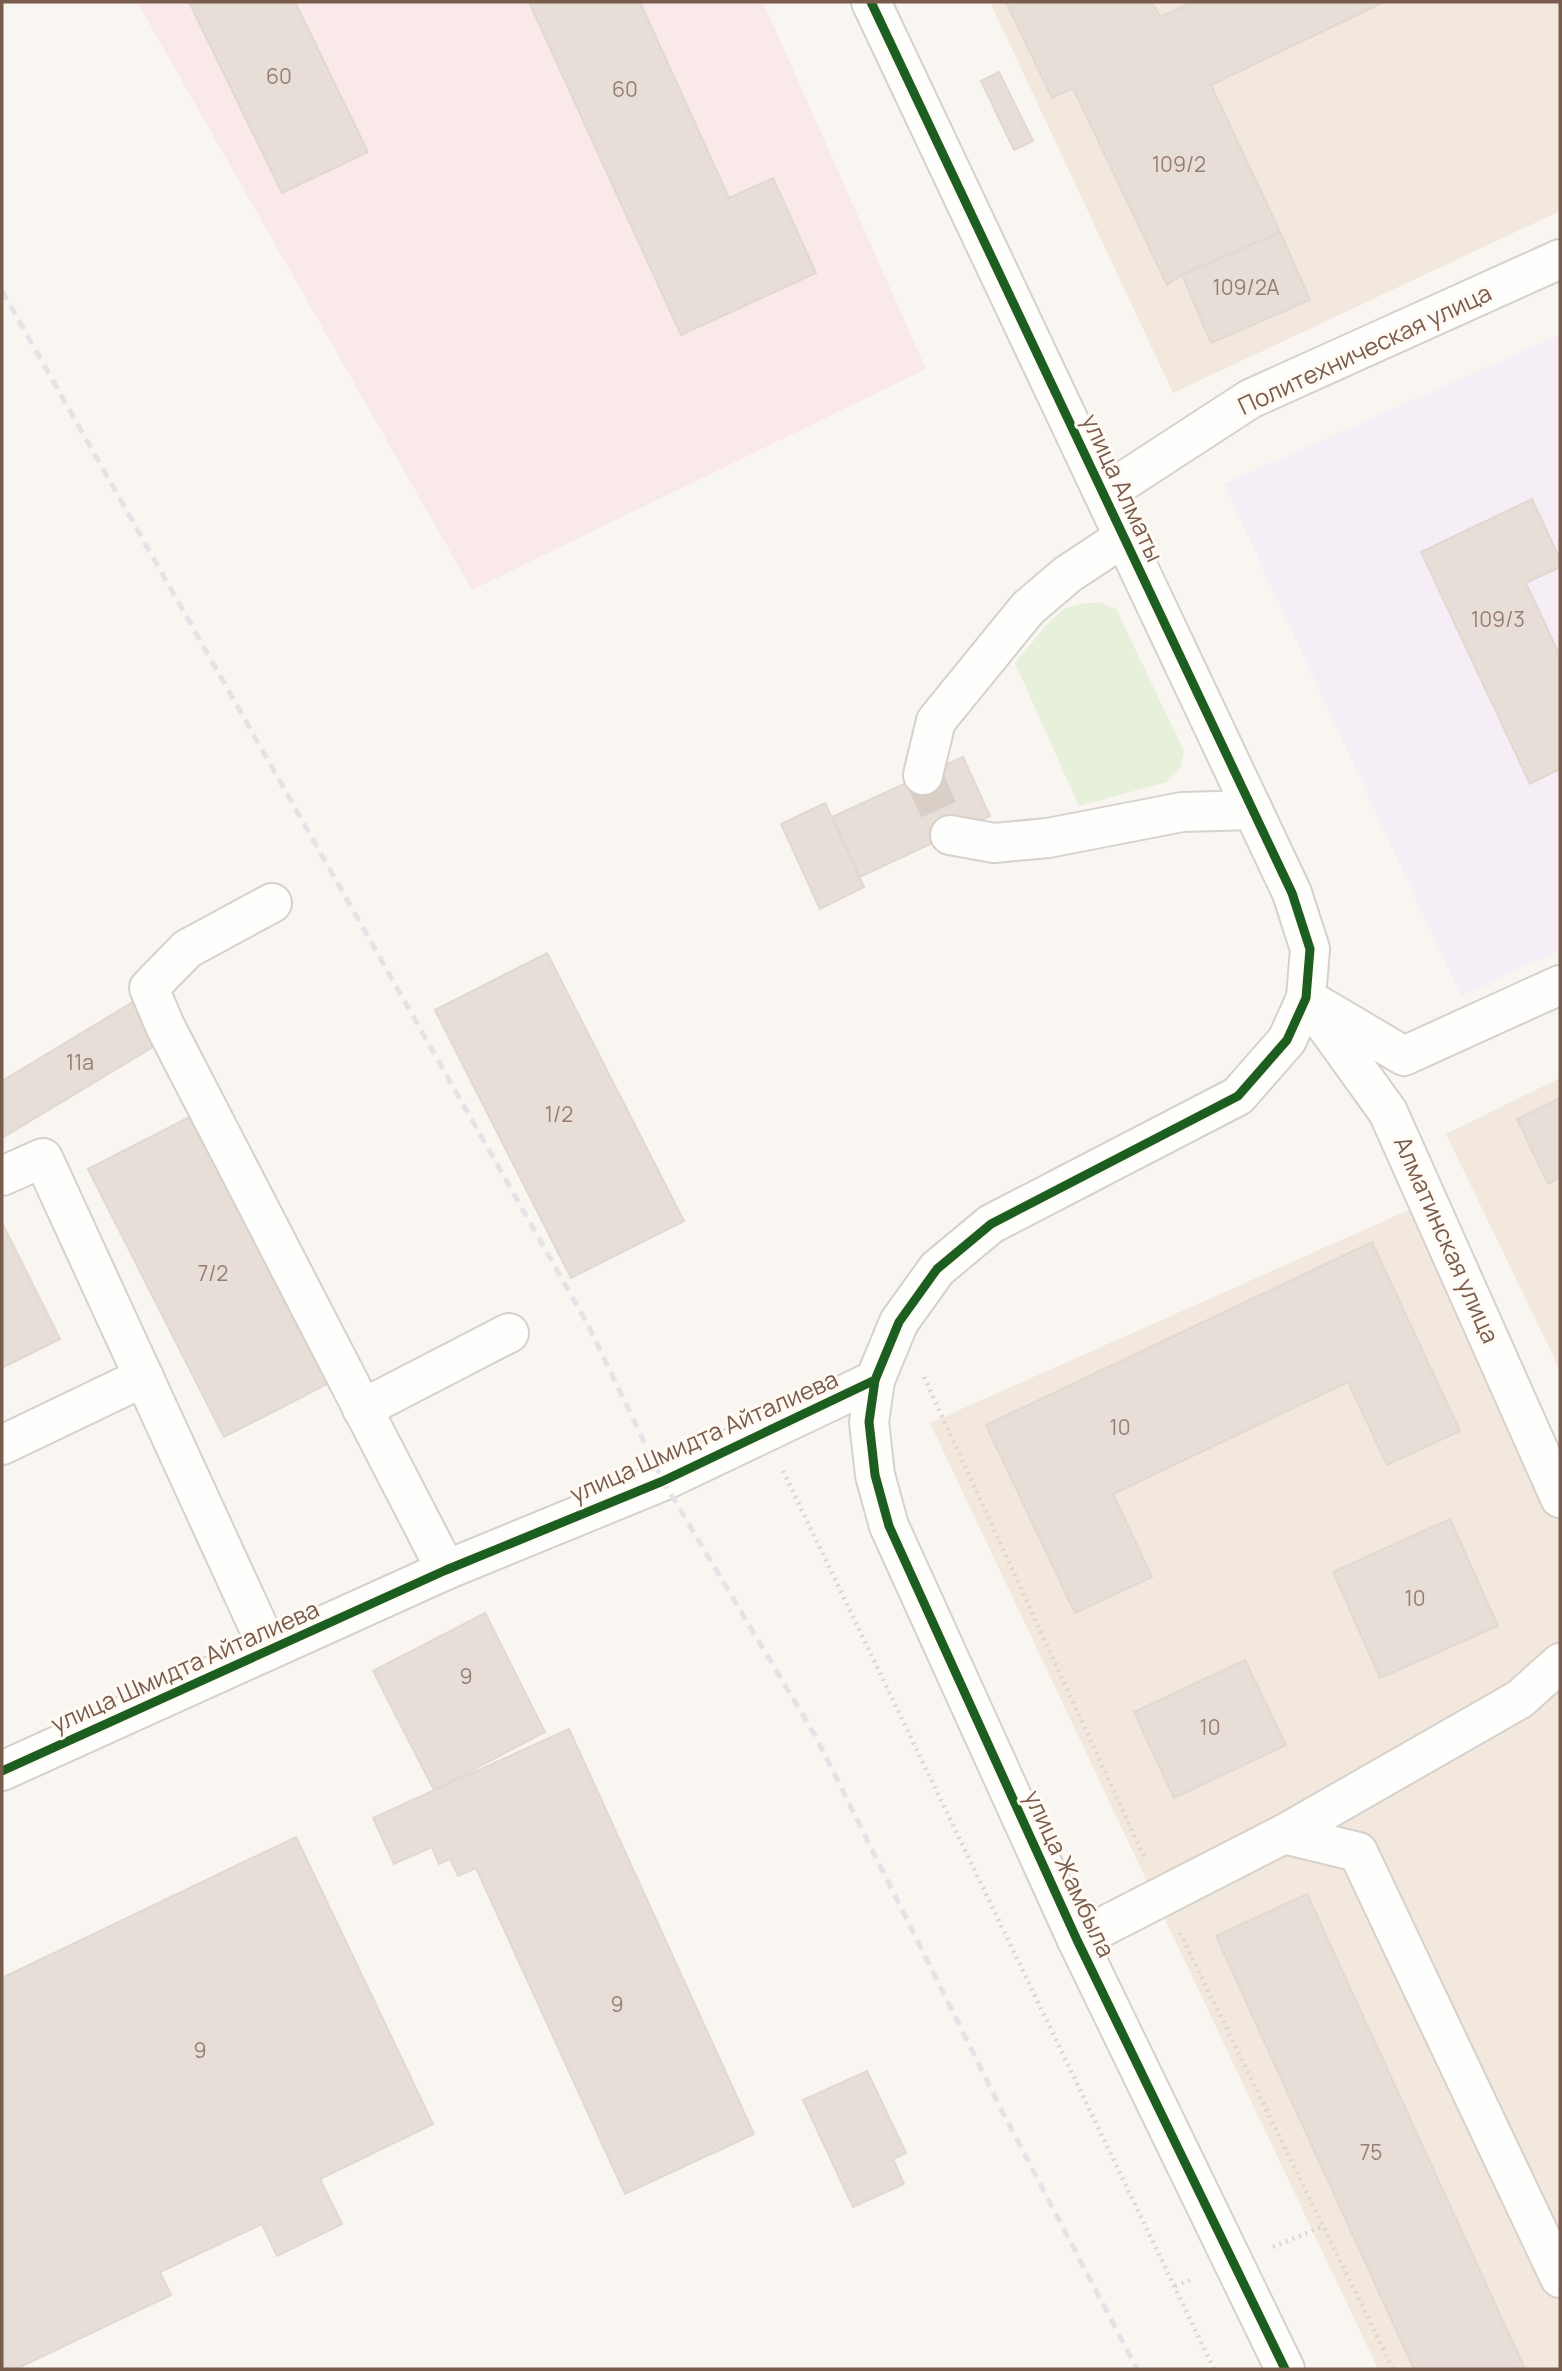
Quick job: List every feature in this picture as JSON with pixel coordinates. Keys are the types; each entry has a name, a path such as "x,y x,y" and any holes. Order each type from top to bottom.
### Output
{"street":[{"name":"улица Алматы","path":"872,2 1292,893 1310,949 1306,998"},
{"name":"Политехническая улица","path":"1104,494 1250,399 1560,260"},
{"path":"923,775 936,720 1028,608 1068,574 1124,537"},
{"path":"950,835 994,843 1048,838 1182,812 1253,810"},
{"path":"272,902 187,949 149,988 172,1038 446,1570"},
{"path":"1306,998 1404,1056 1560,985"},
{"name":"улица Шмидта Айталиева","path":"2,1771 446,1570 663,1481 875,1380 899,1322 937,1269 991,1224 1238,1096 1287,1040 1306,998"},
{"name":"Алматинская улица","path":"1306,998 1388,1112 1560,1498"},
{"path":"2,1176 43,1158 269,1650"},
{"path":"362,1409 509,1333"},
{"path":"2,1445 144,1377"},
{"name":"улица Жамбыла","path":"875,1380 869,1422 875,1475 889,1526 1077,1940 1285,2369"},
{"path":"1077,1940 1284,1834 1520,1699 1560,1662"},
{"path":"1284,1834 1358,1852 1560,2278"}],"path":[{"path":"899,1322 1161,1895 1393,2369"},
{"path":"765,1433 1214,2369"}],"shaded area":[{"path":"137,2 763,2 926,369 472,590"},
{"path":"990,2 1560,2 1560,211 1173,393"},
{"path":"1560,335 1560,950 1461,996 1224,484"},
{"path":"1560,1078 1560,1370 1446,1134"},
{"path":"1418,1206 1560,1503 1560,2369 1378,2369 930,1423"}],"green space":[{"path":"1085,603 1101,603 1116,609 1184,751 1180,769 1167,782 1079,806 1015,663 1051,620 1066,608"}],"building":[{"path":"189,2 295,2 368,152 282,193"},
{"path":"529,2 640,2 729,198 773,178 816,273 681,335"},
{"path":"1006,2 1152,2 1160,17 1192,2 1384,2 1211,85 1280,232 1182,275 1167,285 1073,88 1052,98"},
{"path":"999,72 1033,141 1014,150 981,81"},
{"path":"1280,232 1310,300 1211,343 1182,275"},
{"path":"1532,499 1560,559 1560,567 1526,583 1560,656 1560,769 1530,784 1421,552"},
{"path":"963,757 990,816 860,877 832,817"},
{"path":"825,803 864,887 820,909 781,824"},
{"path":"547,953 684,1221 571,1278 435,1010"},
{"path":"133,1002 158,1044 2,1138 2,1081"},
{"path":"1560,1098 1560,1178 1548,1184 1517,1119"},
{"path":"201,1111 337,1379 224,1437 88,1169"},
{"path":"2,1223 60,1339 2,1368"},
{"path":"1372,1242 1460,1431 1387,1465 1348,1382 1113,1494 1152,1577 1075,1613 986,1425"},
{"path":"1450,1519 1498,1626 1380,1678 1333,1572"},
{"path":"485,1613 545,1732 434,1790 373,1671"},
{"path":"1245,1660 1286,1745 1174,1798 1134,1712"},
{"path":"569,1729 754,2134 625,2194 476,1868 458,1876 450,1859 439,1864 432,1847 394,1864 373,1818"},
{"path":"296,1837 433,2124 320,2179 342,2224 277,2256 262,2224 160,2272 171,2295 16,2369 2,2369 2,1978"},
{"path":"1307,1894 1525,2369 1414,2369 1216,1936"},
{"path":"867,2071 906,2153 893,2159 904,2184 853,2207 803,2100"}],"tunnel":[{"path":"923,775 950,835"}],"railway":[{"path":"2,291 587,1323 663,1481 816,1737 1001,2109 1137,2369"}],"cycle path":[{"path":"2,1771 446,1570 663,1481 875,1380 899,1322 937,1269 991,1224 1238,1096 1287,1040 1306,998 1310,949 1292,893 871,2"},
{"path":"875,1380 869,1422 875,1475 889,1526 1077,1940 1285,2369"}]}
